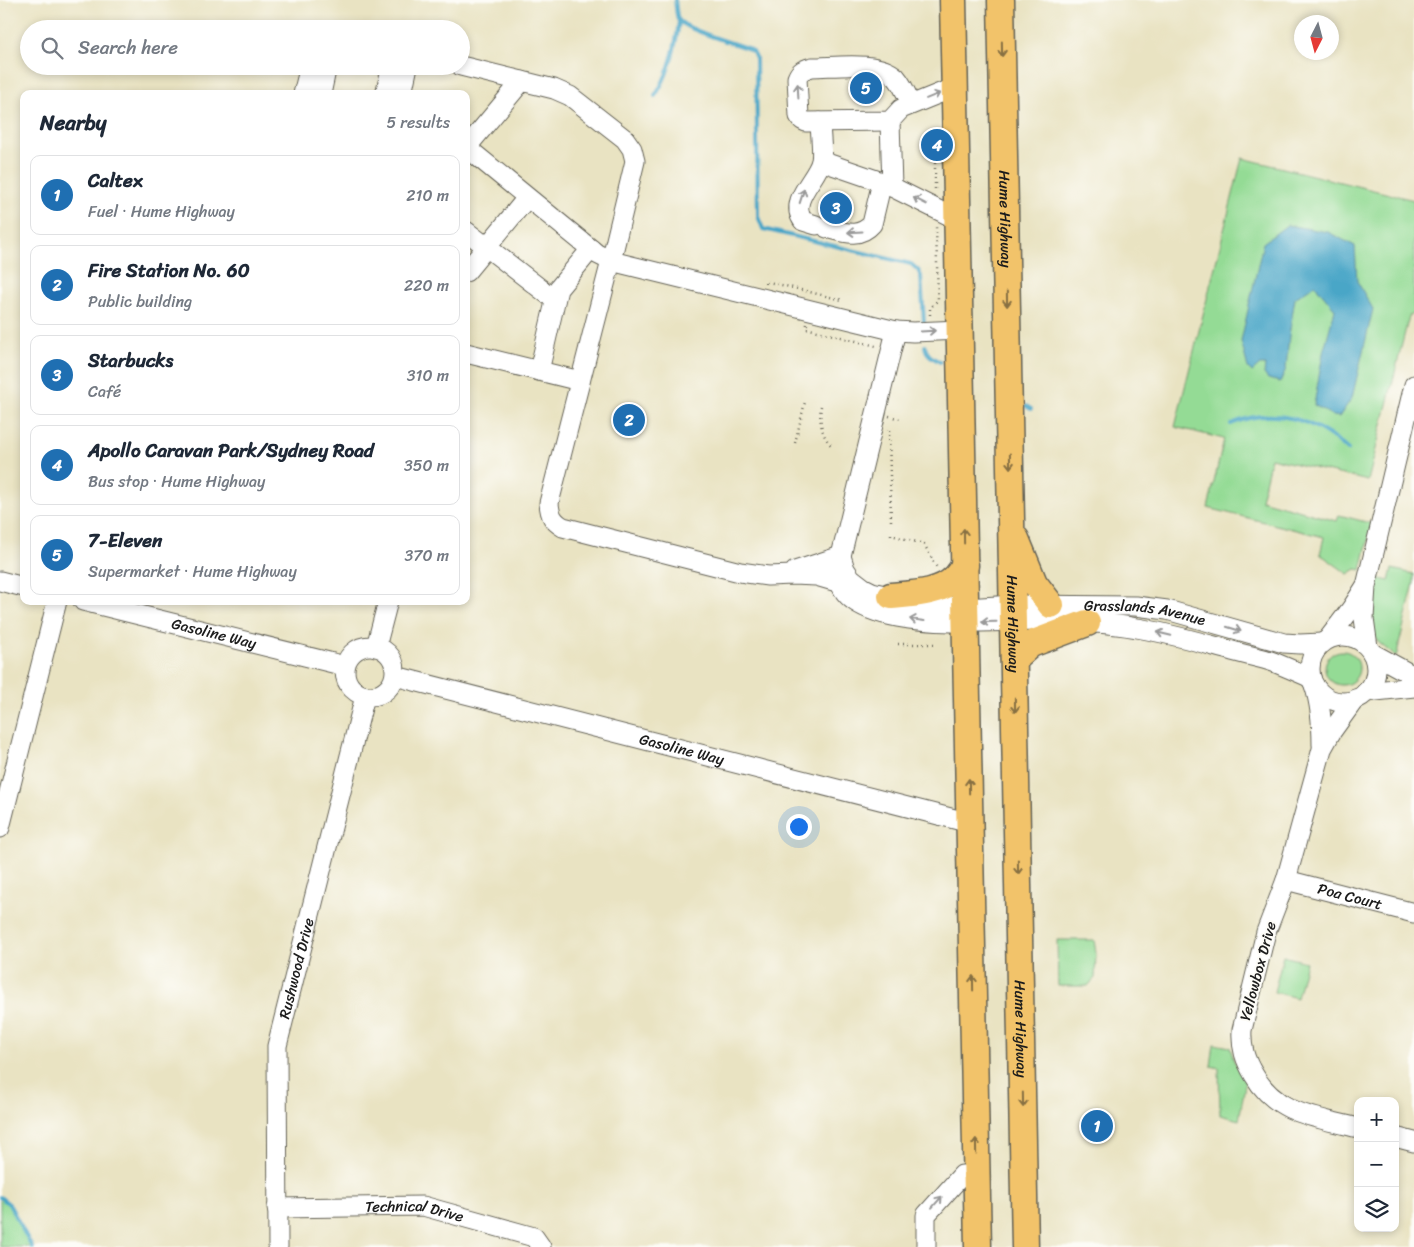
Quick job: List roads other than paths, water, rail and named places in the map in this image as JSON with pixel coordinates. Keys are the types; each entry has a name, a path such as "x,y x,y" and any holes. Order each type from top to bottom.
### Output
{"highway":[{"path":"953,0 955,87 947,215 960,330 978,1247"},
{"name":"Hume Highway","path":"1001,0 1026,1247"},
{"path":"1012,530 1034,583 1051,605"},
{"path":"891,596 913,594 943,586 956,577 965,565"},
{"path":"1014,659 1031,644 1087,623"}],"street":[{"path":"890,121 806,122 802,120 799,116 797,78 799,73 804,69 812,67 871,67 883,70 895,76 902,85 911,104"},
{"path":"470,68 554,89 570,96 624,140 632,149 635,161 550,503 553,521 563,527 740,572 768,576 816,576 840,583"},
{"path":"304,90 308,75"},
{"path":"322,90 325,75"},
{"path":"386,90 390,75"},
{"path":"403,90 406,75"},
{"path":"470,143 522,81"},
{"path":"820,122 821,161 805,187 799,210 800,217 803,221 821,227 857,234 868,229 872,224 887,184 890,121 901,109 955,87"},
{"path":"470,151 591,250 611,261 896,331 960,330"},
{"path":"821,161 887,184 947,215"},
{"path":"470,267 527,198"},
{"path":"470,234 555,300"},
{"path":"539,371 558,289 591,250"},
{"path":"896,331 838,568 840,583 848,597 876,611 915,620 966,615"},
{"path":"470,354 580,381"},
{"path":"1322,749 1332,731 1372,684 1376,674 1376,663 1370,650 1364,618 1366,586 1414,385"},
{"path":"779,576 841,556"},
{"path":"841,556 845,569 857,584 872,592 966,615"},
{"path":"0,581 20,586"},
{"path":"1322,749 1320,702 1309,668 1311,659 1315,650 1325,641 1351,609 1366,586"},
{"path":"0,828 56,605"},
{"name":"Gasoline Way","path":"99,605 345,666"},
{"path":"376,647 387,605"},
{"name":"Grasslands Avenue","path":"966,615 1013,613 1051,605 1136,606 1166,610 1284,643 1325,641"},
{"name":"Grasslands Avenue","path":"1013,613 1136,628 1202,643 1276,663 1312,682"},
{"path":"1202,643 1208,621"},
{"path":"1325,641 1338,636 1350,636 1360,640 1370,650 1414,676"},
{"path":"376,647 389,655 395,668 395,676 392,683 380,694 373,697 365,696 357,693 346,682 345,666 353,652 360,648 376,647"},
{"name":"Gasoline Way","path":"395,676 970,823"},
{"path":"1312,682 1327,698 1346,702 1361,696 1414,687"},
{"name":"Rushwood Drive","path":"278,1247 277,1046 365,696"},
{"name":"Yellowbox Drive","path":"1322,749 1286,880 1266,932 1242,1030 1241,1043 1245,1060 1260,1085 1277,1103 1296,1112 1354,1127"},
{"name":"Poa Court","path":"1286,880 1414,913"},
{"path":"1399,1138 1414,1142"},
{"path":"926,1247 926,1215 962,1175 977,1175"},
{"name":"Technical Drive","path":"278,1208 423,1206 534,1237 541,1247"}],"water":[{"path":"1287,225 1328,232 1355,246 1357,281 1373,309 1352,398 1339,417 1333,416 1314,405 1323,353 1335,309 1315,285 1295,298 1286,369 1280,382 1268,379 1264,374 1265,365 1260,365 1252,372 1248,368 1241,341 1263,243"}],"waterway":[{"path":"675,0 677,17 682,23 699,32 747,48 753,52 756,58 758,216 763,229 911,264 918,270 921,276 924,322"},
{"path":"655,96 671,60 679,21"},
{"path":"925,346 928,354 940,362"},
{"path":"1026,406 1031,409"},
{"path":"1231,424 1263,416 1293,419 1308,423 1322,430 1348,450"},
{"path":"0,1197 9,1204 32,1247"}],"place":[{"name":"7-Eleven","path":"866,88"},
{"name":"Apollo Caravan Park/Sydney Road","path":"937,145"},
{"name":"Starbucks","path":"836,208"},
{"name":"Fire Station No. 60","path":"629,420"},
{"name":"Caltex","path":"1097,1126"}]}
